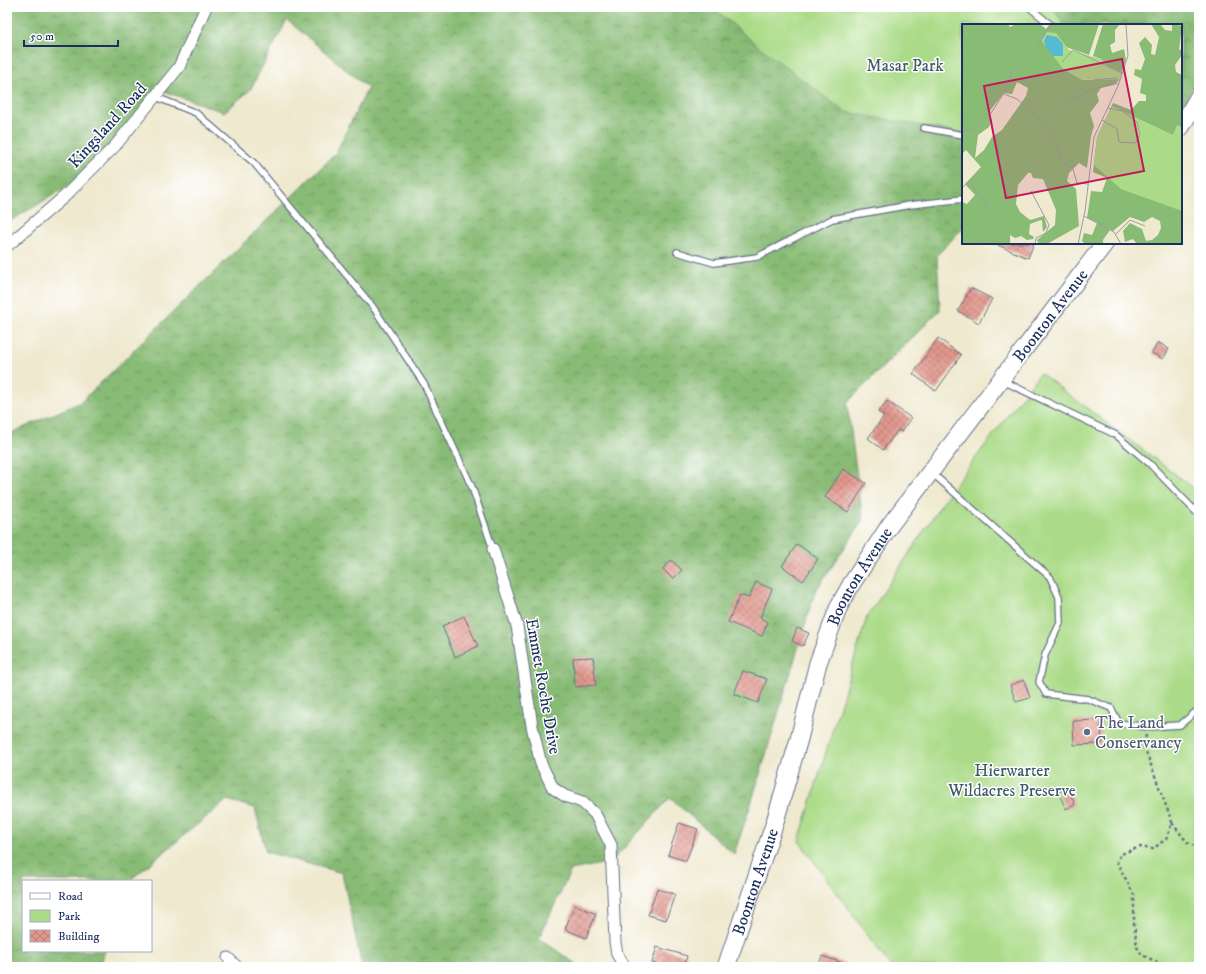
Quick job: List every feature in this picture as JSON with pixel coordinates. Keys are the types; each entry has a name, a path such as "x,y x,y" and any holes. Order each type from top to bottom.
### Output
{"main road":[{"path":"1182,122 1199,96"},
{"name":"Boonton Avenue","path":"726,967 774,825 799,739 818,662 829,630 852,584 890,525 1104,244"}],"street":[{"name":"Kingsland Road","path":"7,246 65,196 113,149 156,98 179,67 206,7"},
{"name":"Emmet Roche Drive","path":"493,550 518,626 532,726 541,764 553,788 565,796 582,802 595,814 611,845 615,942 617,954 625,967"},
{"path":"228,958 237,967"}],"lane":[{"path":"1028,7 1050,24"},
{"path":"156,98 196,113 254,163 373,307 424,384 472,487 493,550"},
{"path":"924,128 962,135"},
{"path":"676,252 714,263 757,257 832,219 910,205 962,199"},
{"path":"1001,380 1116,435 1150,464 1199,515"},
{"path":"930,472 1050,577 1059,597 1060,623 1045,655 1038,682 1046,694 1088,698 1111,708 1119,723 1148,726 1180,725 1199,709"}],"path":[{"path":"1148,726 1144,746 1172,822 1187,842 1199,848"},
{"path":"1168,967 1142,955 1137,947 1134,924 1134,895 1117,862 1121,854 1140,847 1153,849 1167,838 1172,822"}],"green space":[{"path":"7,7 712,7 758,46 962,133 962,229 937,255 940,310 847,403 863,520 815,592 750,807 734,854 670,798 611,862 571,870 539,938 580,967 362,967 342,873 266,852 255,808 227,800 130,880 22,880 22,952 105,952 100,967 7,967 7,435 81,402 335,154 368,88 287,20 250,90 224,112 163,91 85,176 7,223"},
{"name":"Masar Park","path":"712,7 1052,7 1063,24 962,24 962,133 845,112 758,46"},
{"path":"1052,7 1199,7 1199,77 1182,106 1182,24 1063,24"},
{"name":"Hierwarter Wildacres Preserve","path":"1040,373 1199,492 1199,967 891,967 799,841 867,617 949,493"}],"building":[{"path":"995,244 1034,244 1028,258"},
{"path":"971,288 992,299 979,323 958,311"},
{"path":"938,338 961,355 936,391 913,374"},
{"path":"1158,342 1169,349 1163,359 1152,353"},
{"path":"887,401 911,418 901,432 898,430 883,450 868,438 884,416 878,412"},
{"path":"843,469 866,483 848,512 825,497"},
{"path":"797,544 818,559 803,581 782,566"},
{"path":"671,560 682,570 673,579 663,569"},
{"path":"756,582 772,589 760,618 768,622 762,636 728,622 740,595 749,598"},
{"path":"464,616 478,646 455,657 442,626"},
{"path":"797,628 809,633 803,646 792,641"},
{"path":"593,657 596,685 575,687 573,658"},
{"path":"743,671 767,679 758,703 734,694"},
{"path":"1024,680 1030,698 1016,702 1010,685"},
{"name":"The Land Conservancy","path":"1101,720 1102,744 1074,745 1073,721"},
{"path":"1068,788 1075,805 1066,809 1058,792"},
{"path":"679,823 698,829 686,861 668,855"},
{"path":"657,889 675,894 666,920 648,915"},
{"path":"575,905 596,914 586,938 565,929"},
{"path":"657,947 687,956 684,967 667,967 652,963"},
{"path":"822,956 849,965 848,967 818,967"}],"place":[{"name":"The Land Conservancy","path":"1087,732"}]}
